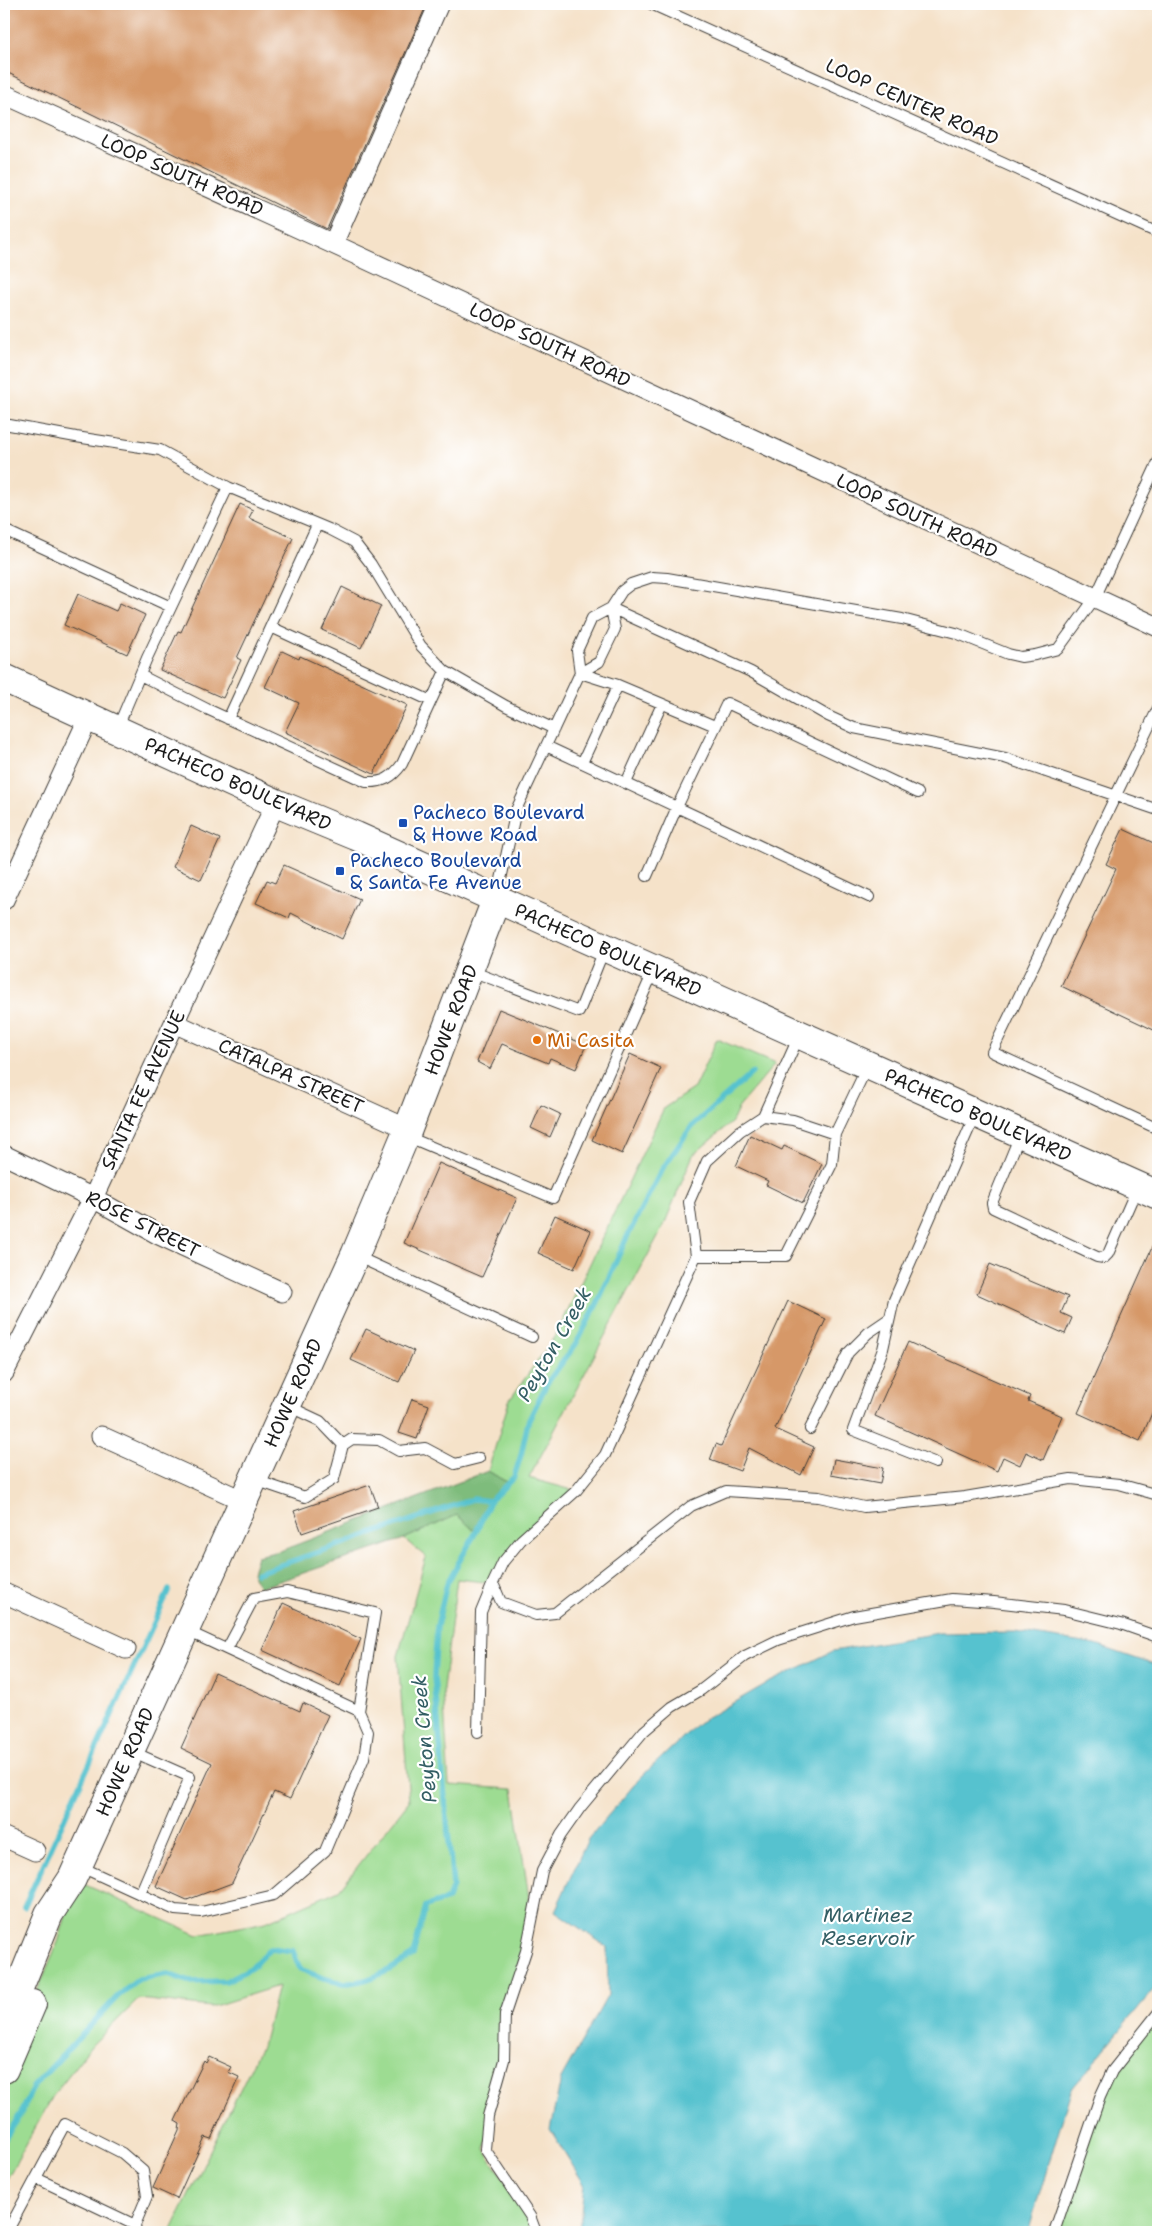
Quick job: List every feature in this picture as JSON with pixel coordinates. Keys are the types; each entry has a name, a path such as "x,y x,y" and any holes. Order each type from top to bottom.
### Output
{"street":[{"path":"333,244 439,4"},
{"name":"LOOP SOUTH ROAD","path":"4,94 333,244 1158,627"},
{"name":"PACHECO BOULEVARD","path":"4,678 276,803 1148,1191"},
{"path":"4,900 89,717"},
{"name":"SANTA FE AVENUE","path":"4,1373 93,1198 276,803"},
{"name":"HOWE ROAD","path":"4,2024 49,1914 76,1873 184,1629 355,1255 407,1132 496,900"},
{"name":"CATALPA STREET","path":"174,1023 407,1132"},
{"name":"ROSE STREET","path":"4,1156 93,1198 159,1234 282,1292"},
{"path":"101,1436 249,1490"},
{"path":"4,1593 126,1649"},
{"path":"4,1837 35,1851"},
{"name":"HOWE ROAD","path":"4,2069 58,1942 76,1873"}],"lane":[{"name":"LOOP CENTER ROAD","path":"651,4 1158,233"},
{"path":"4,424 76,438 160,450 228,487 317,526 343,535 362,550 421,646 445,671 506,706 554,729"},
{"path":"496,900 516,810 580,673 577,651 592,618 611,608 622,591 631,584 652,577 667,578 902,619 956,633 1008,654 1021,657 1058,649 1095,598 1158,462"},
{"path":"116,730 171,607 228,487"},
{"path":"228,719 317,526"},
{"path":"4,530 171,607"},
{"path":"580,673 599,662 615,629 611,608"},
{"path":"611,608 751,672 828,716 854,728 1004,758 1158,810"},
{"path":"271,627 431,701"},
{"path":"140,675 228,719 366,782 376,783 387,780 402,764 445,671"},
{"path":"580,673 618,685 714,726"},
{"path":"582,763 618,685"},
{"path":"647,876 714,726 727,703 918,793"},
{"path":"626,783 662,704"},
{"path":"1158,708 992,1052 1158,1129"},
{"path":"546,746 869,897"},
{"path":"470,971 579,1012 605,948"},
{"path":"407,1132 553,1198 654,970"},
{"path":"478,1732 481,1612 493,1583 503,1562 521,1540 576,1491 605,1455 696,1256 689,1202 707,1161 740,1131 763,1116 799,1036"},
{"path":"696,1256 786,1256 832,1164 834,1134 868,1066"},
{"path":"936,1463 853,1430 883,1349 894,1300 976,1114"},
{"path":"763,1116 793,1120 834,1134"},
{"path":"1020,1135 992,1203 993,1208 1097,1258 1104,1258 1108,1254 1148,1191"},
{"path":"355,1255 532,1337"},
{"path":"810,1429 848,1353 868,1333 890,1318"},
{"path":"287,1406 320,1421 343,1445"},
{"path":"249,1490 305,1497 334,1479 343,1445 352,1439 379,1440 399,1451 425,1448 455,1464 480,1458"},
{"path":"493,1583 501,1602 536,1615 554,1613 690,1506 726,1491 819,1497 864,1507 965,1497 1071,1480 1119,1484 1158,1495"},
{"path":"76,1873 140,1894 175,1910 201,1912 274,1895 325,1851 364,1758 368,1732 359,1711 375,1613 287,1592 254,1598 227,1649"},
{"path":"536,2232 530,2216 485,2149 488,2116 504,2060 505,2014 526,1951 542,1871 561,1835 580,1808 644,1731 672,1707 701,1690 744,1656 778,1640 854,1616 904,1609 952,1599 985,1601 1064,1610 1158,1636"},
{"path":"184,1629 359,1711"},
{"path":"130,1751 190,1777 140,1894"},
{"path":"1054,2232 1100,2097 1108,2079 1112,2071 1158,2013"},
{"path":"7,2232 36,2178 65,2124 122,2152 143,2171 147,2196 135,2228 36,2178"}],"green space":[{"path":"717,1039 775,1064 740,1105 732,1122 693,1155 664,1225 529,1478 576,1491 521,1540 493,1583 457,1579 443,1689 449,1785 513,1789 532,1919 505,2014 504,2060 485,2149 536,2232 171,2232 265,2038 278,1986 211,2007 139,1999 92,2045 54,2094 4,2184 4,2069 58,1942 65,1919 72,1879 198,1935 266,1922 339,1890 409,1801 398,1656 426,1557 404,1539 457,1515 476,1532 490,1501 508,1483 488,1471 509,1401 557,1333 664,1108 694,1088"},
{"path":"488,1471 508,1483 490,1501 476,1532 457,1515 404,1539 259,1588 252,1572 257,1556 280,1551"},
{"path":"1158,2013 1158,2232 1054,2232 1100,2097"}],"water":[{"name":"Martinez Reservoir","path":"1015,1632 1096,1645 1158,1666 1158,1984 1071,2090 1028,2232 579,2232 584,2184 550,2129 561,2079 608,1995 607,1947 555,1911 588,1839 640,1778 698,1723 764,1685 833,1651 938,1633"}],"building":[{"path":"4,4 427,4 327,229 4,71"},
{"path":"240,504 253,510 249,518 293,538 237,658 241,660 223,698 160,670 178,631 181,632"},
{"path":"342,587 381,606 361,648 322,630"},
{"path":"78,594 116,611 120,603 145,615 127,654 64,625"},
{"path":"282,651 299,659 300,656 407,705 374,774 285,732 299,703 265,687"},
{"path":"191,826 220,839 201,880 173,867"},
{"path":"1123,829 1158,845 1158,1032 1061,986 1116,869 1106,864"},
{"path":"284,865 360,899 342,939 291,913 289,918 256,903 267,880 275,883"},
{"name":"Mi Casita","path":"499,1009 586,1045 576,1069 550,1058 548,1063 502,1044 490,1069 477,1062"},
{"path":"630,1054 661,1068 622,1154 592,1140"},
{"path":"541,1105 560,1114 550,1137 531,1128"},
{"path":"750,1135 782,1150 784,1146 822,1164 803,1203 766,1185 768,1181 736,1166"},
{"path":"439,1163 517,1198 482,1277 404,1243"},
{"path":"555,1215 591,1231 574,1269 538,1253"},
{"path":"1158,1234 1158,1399 1140,1441 1078,1413"},
{"path":"990,1264 1068,1297 1061,1313 1072,1318 1065,1334 977,1294"},
{"path":"788,1301 826,1319 775,1429 814,1447 801,1475 749,1448 740,1471 710,1460 716,1444 721,1446"},
{"path":"366,1329 414,1351 399,1382 351,1360"},
{"path":"908,1342 1030,1396 1028,1401 1062,1416 1043,1460 1026,1452 1020,1465 1003,1457 997,1471 875,1416"},
{"path":"412,1399 429,1405 417,1439 399,1433"},
{"path":"834,1459 883,1468 880,1484 831,1475"},
{"path":"370,1485 378,1507 302,1533 294,1511"},
{"path":"283,1603 361,1639 340,1686 262,1650"},
{"path":"215,1673 300,1711 303,1703 328,1715 290,1799 274,1792 232,1883 187,1900 156,1886 212,1763 181,1748"},
{"path":"209,2057 231,2067 228,2072 239,2077 211,2139 205,2137 177,2199 153,2188 179,2130 180,2124 175,2121 204,2061 206,2063"}],"waterway":[{"name":"Peyton Creek","path":"4,2140 23,2110 33,2087 118,1996 139,1979 168,1974 190,1982 226,1981 251,1968 270,1948 293,1951 300,1969 331,1980 349,1983 375,1977 413,1955 426,1906 448,1899 453,1886 434,1677 437,1626 447,1583 476,1532 490,1501 514,1477 528,1422 547,1383 576,1344 661,1171 692,1126 752,1073"},
{"path":"257,1573 473,1499 490,1501"},
{"path":"24,1907 169,1590"}],"place":[{"name":"Pacheco Boulevard & Howe Road","path":"403,823"},
{"name":"Pacheco Boulevard & Santa Fe Avenue","path":"340,871"},
{"name":"Mi Casita","path":"537,1040"}]}
